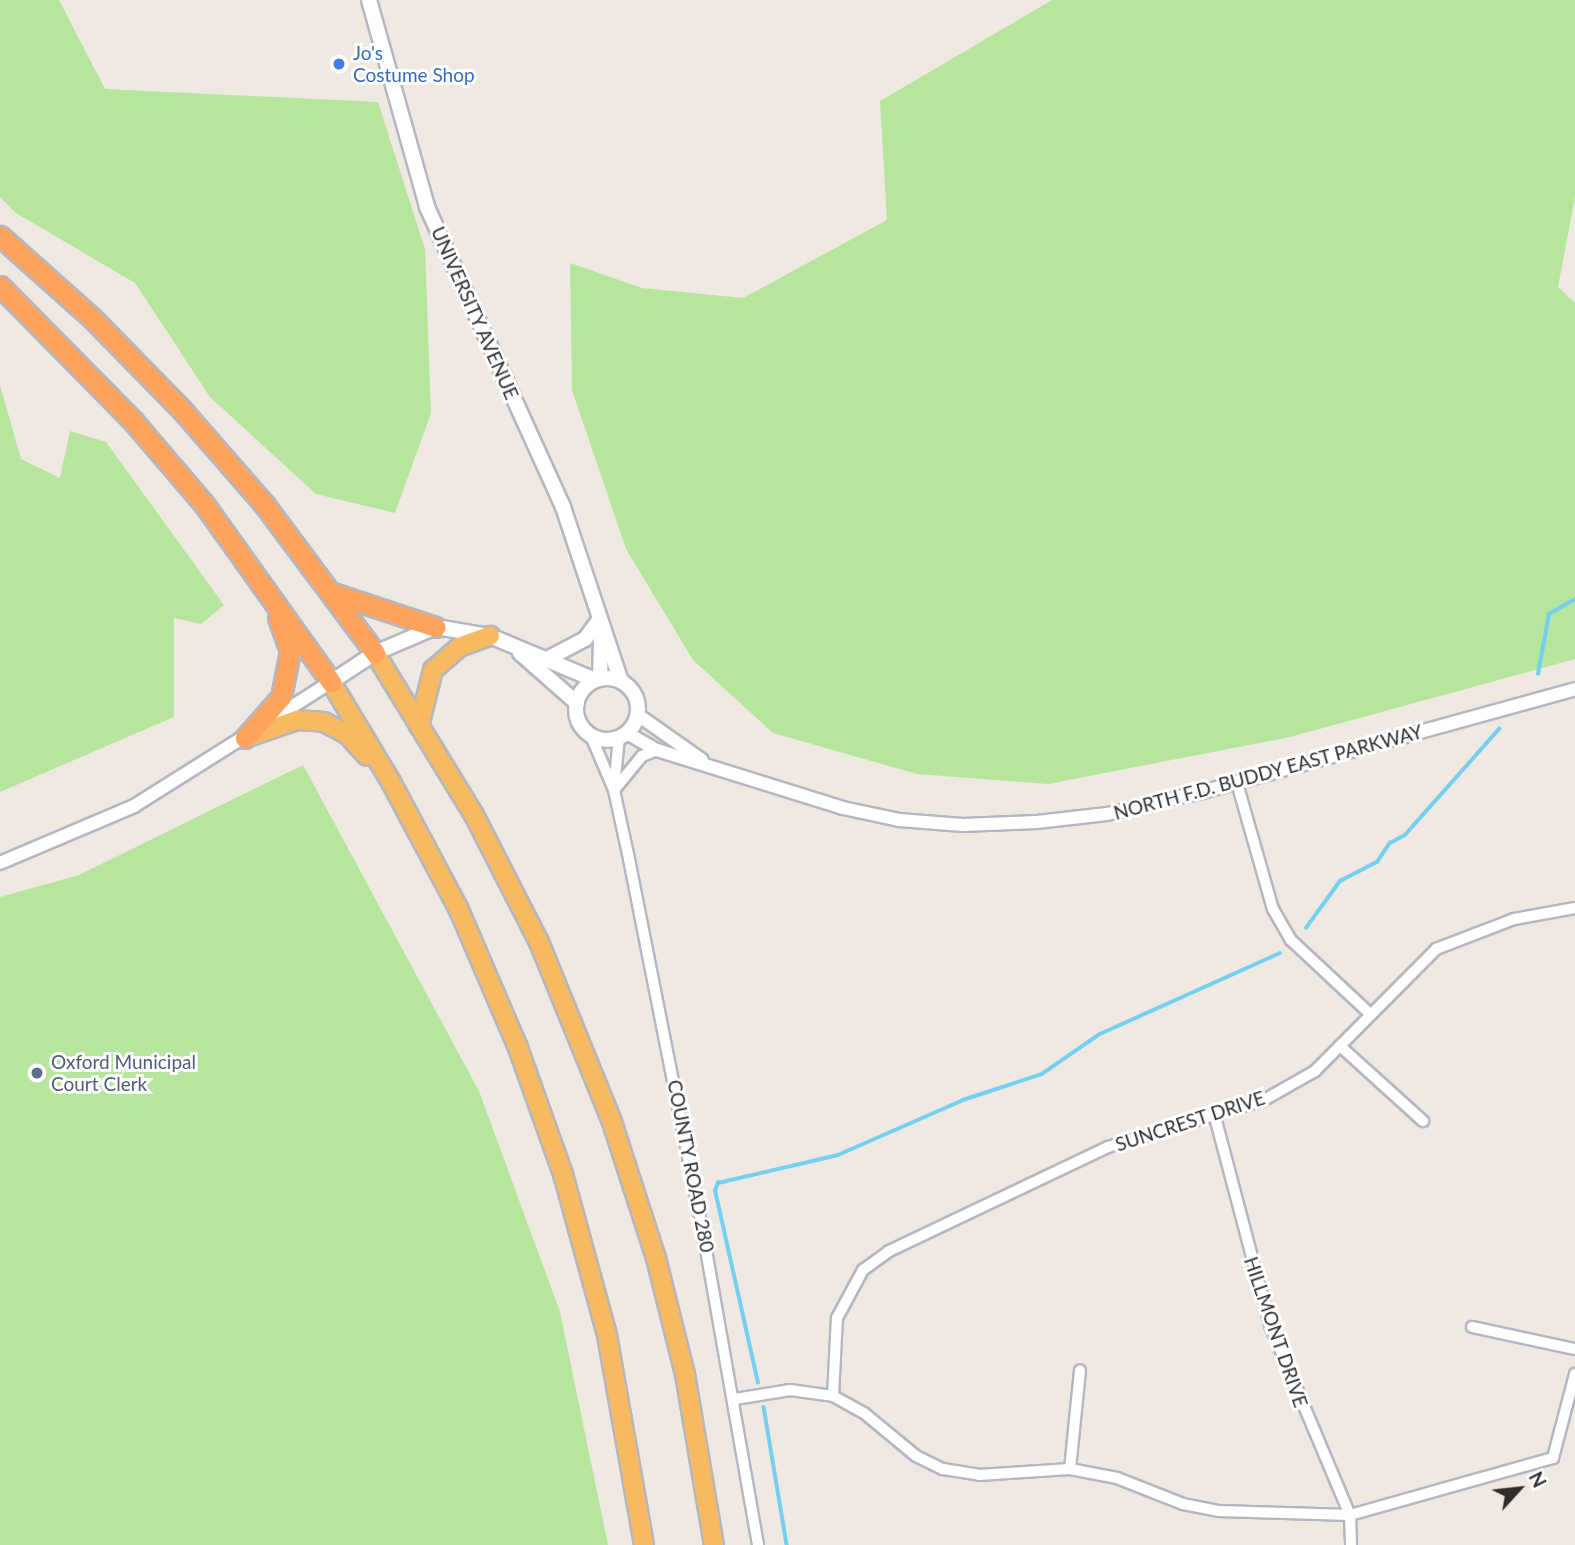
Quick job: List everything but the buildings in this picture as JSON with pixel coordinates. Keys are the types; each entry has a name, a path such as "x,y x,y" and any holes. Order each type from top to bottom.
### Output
{"highway":[{"path":"0,236 92,318 182,410 333,593 375,653 474,816 539,942 612,1122 656,1258 685,1374 714,1545"},
{"path":"0,286 133,421 247,562 331,682 391,782 459,910 517,1045 563,1174 607,1335 644,1545"},
{"path":"245,738 281,697 290,651 285,631 247,562"},
{"path":"333,593 436,626"},
{"path":"419,726 433,670 459,647 490,636"},
{"path":"245,738 297,720 324,723 348,736 391,782"}],"main road":[{"name":"UNIVERSITY AVENUE","path":"369,0 427,208 563,507 621,681"},
{"name":"UNIVERSITY AVENUE","path":"597,679 600,619"},
{"path":"545,660 585,639 600,619"},
{"path":"331,682 375,653 436,626 490,636 516,649 597,679 621,681 635,695 638,715 623,736 592,736 579,722 577,703 516,649"},
{"path":"577,703 597,679"}],"street":[{"path":"0,863 134,806 331,682"},
{"name":"NORTH F.D. BUDDY EAST PARKWAY","path":"623,736 657,750 843,808 900,820 963,825 1107,814 1237,783 1575,689"},
{"path":"638,715 711,766"},
{"path":"592,736 614,790"},
{"path":"614,790 623,736"},
{"path":"614,790 642,756 657,750"},
{"path":"1237,783 1277,917 1291,940 1370,1014"},
{"name":"COUNTY ROAD 280","path":"614,790 735,1399 758,1545"},
{"name":"SUNCREST DRIVE","path":"833,1396 837,1318 864,1268 941,1225 1108,1147 1264,1100 1315,1071 1436,949 1514,919 1575,908"},
{"path":"1340,1046 1423,1121"},
{"name":"HILLMONT DRIVE","path":"1214,1113 1269,1325 1350,1515 1351,1545"},
{"path":"1472,1327 1575,1349"},
{"path":"1070,1469 1080,1371"},
{"path":"735,1399 790,1390 833,1396 864,1413 916,1456 943,1469 979,1475 1070,1469 1117,1478 1183,1504 1219,1511 1350,1515 1553,1458 1575,1374"}],"green space":[{"path":"0,0 59,0 105,89 378,102 425,249 431,413 395,513 316,494 210,397 135,283 16,213 0,197"},
{"path":"1052,0 1575,0 1575,197 1558,287 1575,303 1575,659 1290,737 1048,784 917,774 773,733 693,660 626,549 572,390 570,263 642,288 743,298 887,220 880,101"},
{"path":"0,385 21,459 60,478 70,431 106,442 224,605 201,624 174,618 174,717 0,792"},
{"path":"303,765 479,1091 560,1312 608,1545 0,1545 0,897 79,875"}],"waterway":[{"path":"1538,674 1549,614 1575,599"},
{"path":"1306,928 1340,881 1377,862 1390,843 1405,835 1499,729"},
{"path":"758,1383 715,1191 718,1183 838,1155 963,1100 1042,1074 1100,1034 1280,953"},
{"path":"764,1407 787,1545"}],"place":[{"name":"Jo's Costume Shop","path":"339,64"},
{"name":"Oxford Municipal Court Clerk","path":"37,1073"}]}
